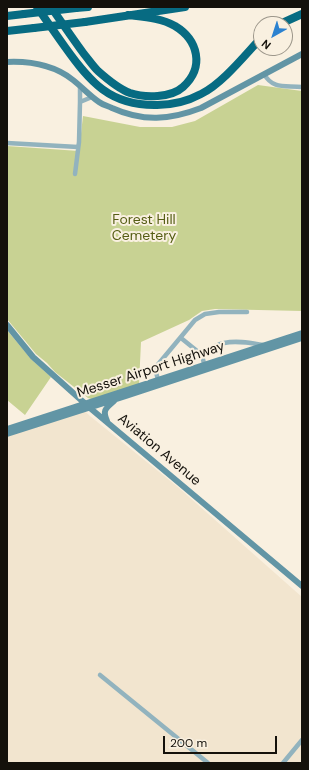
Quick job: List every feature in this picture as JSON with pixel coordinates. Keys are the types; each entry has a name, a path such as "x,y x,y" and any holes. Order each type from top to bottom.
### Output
{"highway":[{"path":"51,7 96,69 122,88 130,92 151,96 167,94 184,86 194,70 196,63 196,55 192,42 175,26 167,22 128,15"},
{"path":"7,16 88,7"},
{"path":"7,30 86,22 185,7"},
{"path":"37,8 94,84 113,96 138,104 165,105 202,94 220,80 253,46"}],"street":[{"path":"7,62 42,65 59,71 73,80 100,103 127,114 149,118 166,118 201,108 302,54"},
{"path":"264,74 272,84 279,86 302,87"},
{"path":"75,174 78,147 80,86"},
{"path":"80,102 92,97"},
{"path":"7,143 78,147"},
{"path":"158,380 155,368 195,320 205,314 219,312 247,312"},
{"name":"Aviation Avenue","path":"7,325 33,357 88,406 302,586"},
{"name":"Messer Airport Highway","path":"7,430 76,407 115,400 302,333"},
{"path":"181,338 202,355 205,367"},
{"name":"Messer Airport Highway","path":"7,434 158,380 302,338"},
{"path":"202,355 214,347 225,343 246,342 265,345"},
{"path":"75,394 77,398 76,407"},
{"path":"112,427 104,414 105,410 115,400"},
{"path":"100,675 208,763"},
{"path":"283,763 302,740"}],"shaded area":[{"path":"76,403 179,488 302,597 302,763 7,763 7,427 68,408"}],"green space":[{"name":"Forest Hill Cemetery","path":"258,85 302,91 302,311 215,309 202,311 189,320 141,342 139,384 94,400 88,398 55,372 36,354 7,319 7,146 79,151 83,116 140,127 172,127 195,121"},
{"path":"7,330 31,359 51,377 25,415 7,400"}]}
